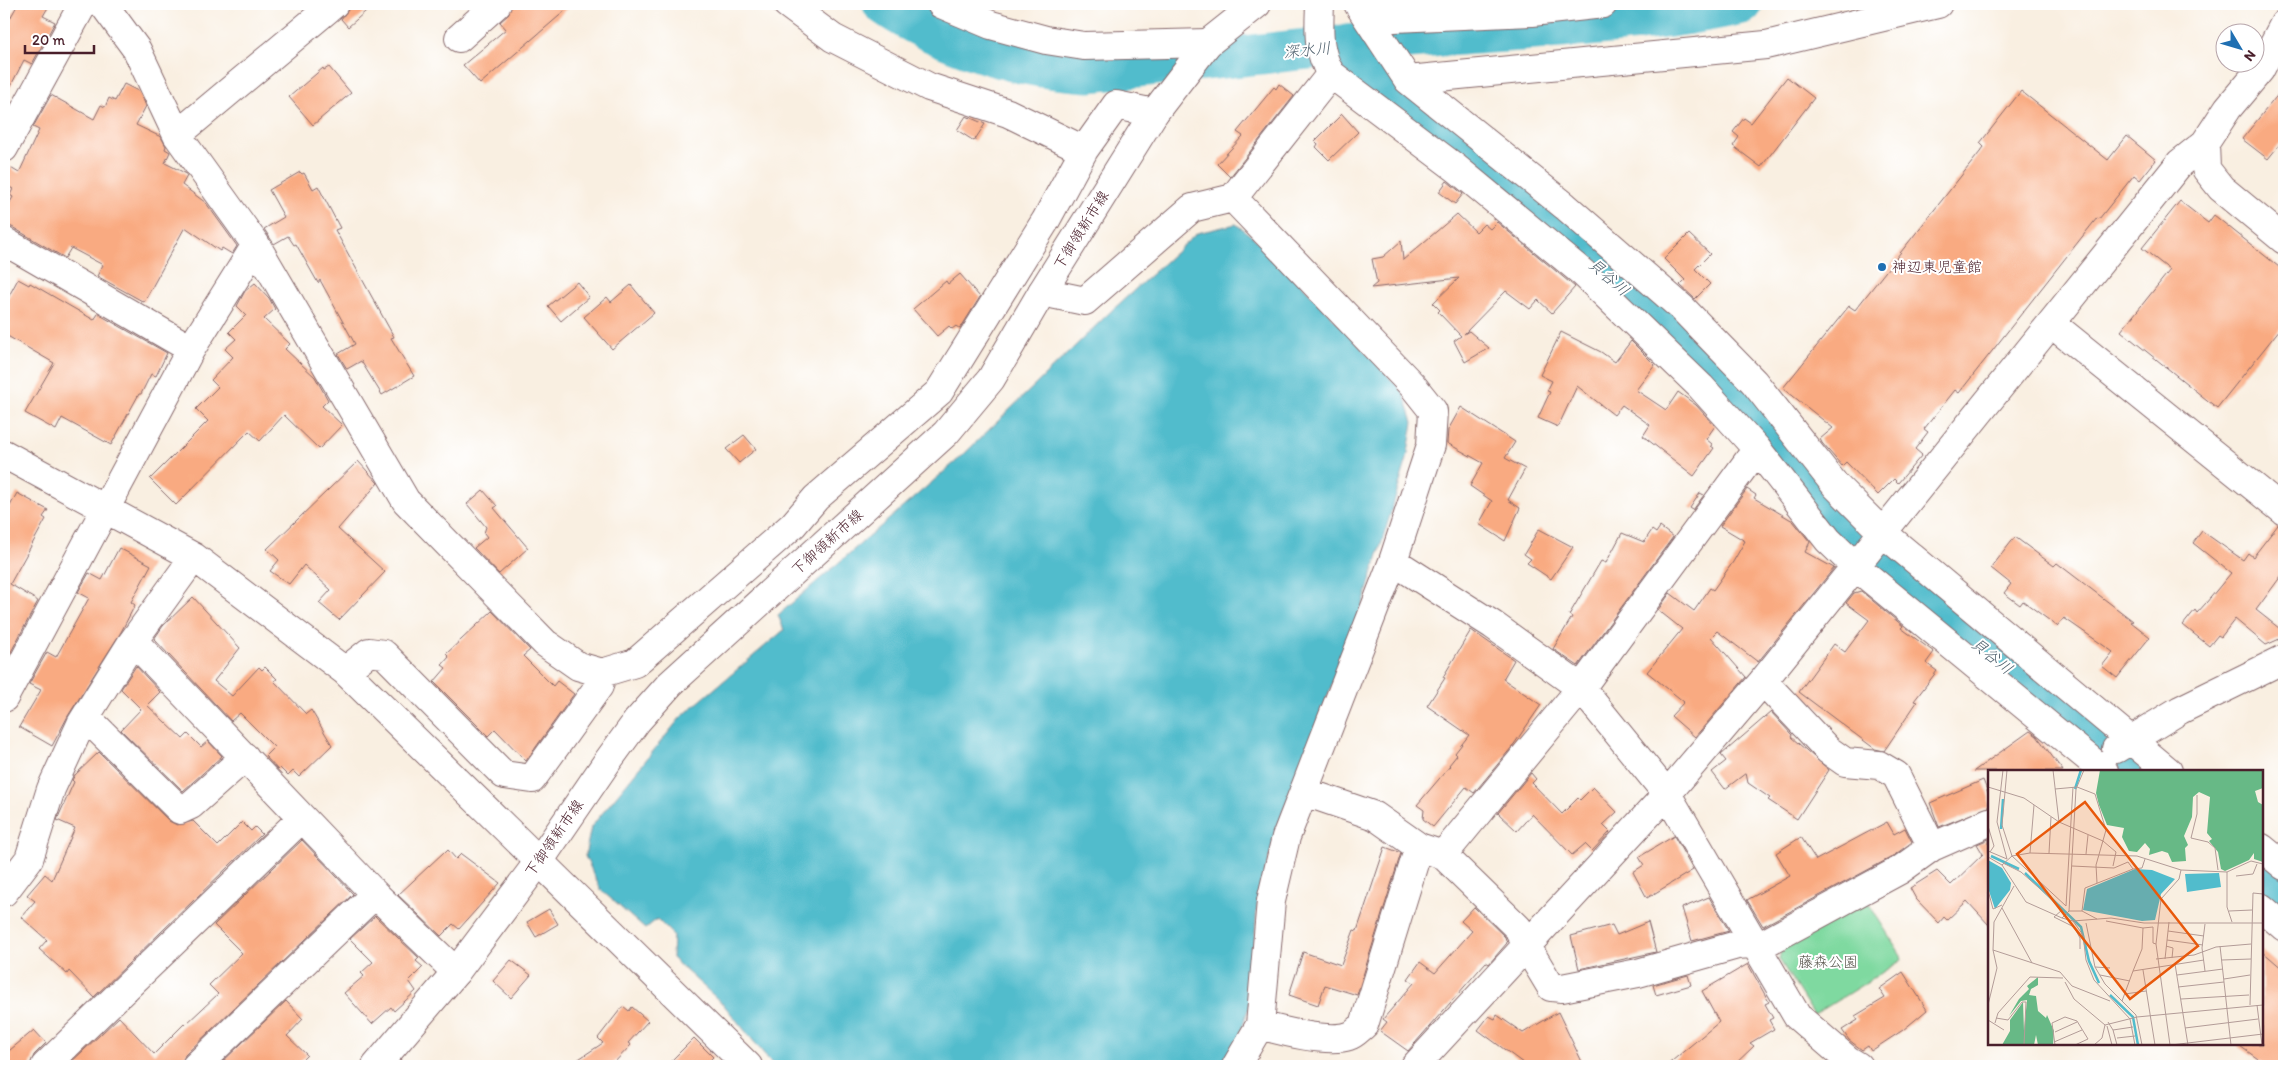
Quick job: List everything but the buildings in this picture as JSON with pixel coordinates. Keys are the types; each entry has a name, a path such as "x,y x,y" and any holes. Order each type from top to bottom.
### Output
{"street":[{"path":"4,148 83,4"},
{"path":"103,4 137,50 177,135 256,245 406,501 545,643 578,666 602,673 635,663 793,525 816,498 939,392 1046,220 1084,150 1116,105 1154,114"},
{"path":"177,135 334,4"},
{"path":"459,38 497,4"},
{"path":"787,4 833,38 929,87 1008,113 1084,150"},
{"path":"941,4 991,25 1046,40 1084,46 1208,43"},
{"name":"下御領新市線","path":"376,1066 456,972 540,860 637,721 670,684 946,433 991,379 1042,292 1154,114 1208,43 1258,4"},
{"path":"1320,4 1319,31 1327,67 1456,168 1583,273 1701,387 1757,448 1828,540 1856,567 2093,768 2130,740 2180,710 2284,661"},
{"path":"1371,11 1394,18 1532,12 1603,4"},
{"path":"1401,69 1766,45 1938,4"},
{"path":"1371,11 1401,69 1565,206 1682,308 1754,382 1836,486 1883,533 2167,770"},
{"path":"1415,1066 1667,794 1763,681 2180,163 2205,143 2228,108 2260,70 2284,24"},
{"path":"1042,292 1085,301 1192,208 1233,198 1327,67"},
{"path":"2205,143 2206,169 2221,188 2284,240"},
{"path":"1233,198 1414,386 1433,411 1431,445 1393,561 1286,837 1271,902 1260,1025 1236,1066"},
{"path":"4,241 192,349"},
{"path":"4,698 192,349 256,245"},
{"path":"2052,324 2284,511"},
{"path":"1260,1025 1289,1033 1331,1037 1349,1036 1364,1025 1431,851 1581,688 1757,448"},
{"path":"4,454 194,557 345,671 540,860 748,1066"},
{"path":"4,892 29,859 51,788 81,724 131,644 194,557"},
{"path":"1393,561 1492,624 1581,688 1667,794 1797,1016 1848,1060 1858,1066"},
{"path":"131,644 142,650 375,894 456,972"},
{"path":"345,671 369,652 384,654 504,775 532,778 598,686 602,673"},
{"path":"1763,681 1828,750 1845,762 1879,765 1896,774 1932,847"},
{"path":"81,724 97,728 180,810 192,806 245,757"},
{"path":"1305,792 1374,816 1431,851 1518,928 1551,987 1562,988 1638,973 1737,945 1766,943 1900,870 1932,847 1988,822"},
{"path":"45,1066 302,818"},
{"path":"2263,849 2284,866"},
{"path":"196,1066 375,894"},
{"path":"2263,909 2284,927"}],"green space":[{"name":"藤森公園","path":"1867,901 1901,955 1902,960 1814,1015 1779,959 1783,944"}],"water":[{"path":"1236,224 1268,249 1403,392 1413,422 1407,459 1364,601 1284,810 1258,893 1250,1003 1237,1045 1220,1066 774,1066 723,1004 672,958 673,935 657,919 645,929 601,890 585,856 591,827 681,717 784,630 778,615 961,457 1108,314 1197,233"}],"waterway":[{"name":"深水川","path":"883,4 916,24 954,42 994,56 1031,65 1088,72 1388,41 1587,26 1665,18 1742,4"},
{"name":"貝谷川","path":"1332,47 1544,220 1709,366 1854,542"},
{"name":"貝谷川","path":"1884,569 2100,742"},
{"name":"貝谷川","path":"2263,884 2284,900"}],"place":[{"name":"神辺東児童館","path":"1882,267"}]}
